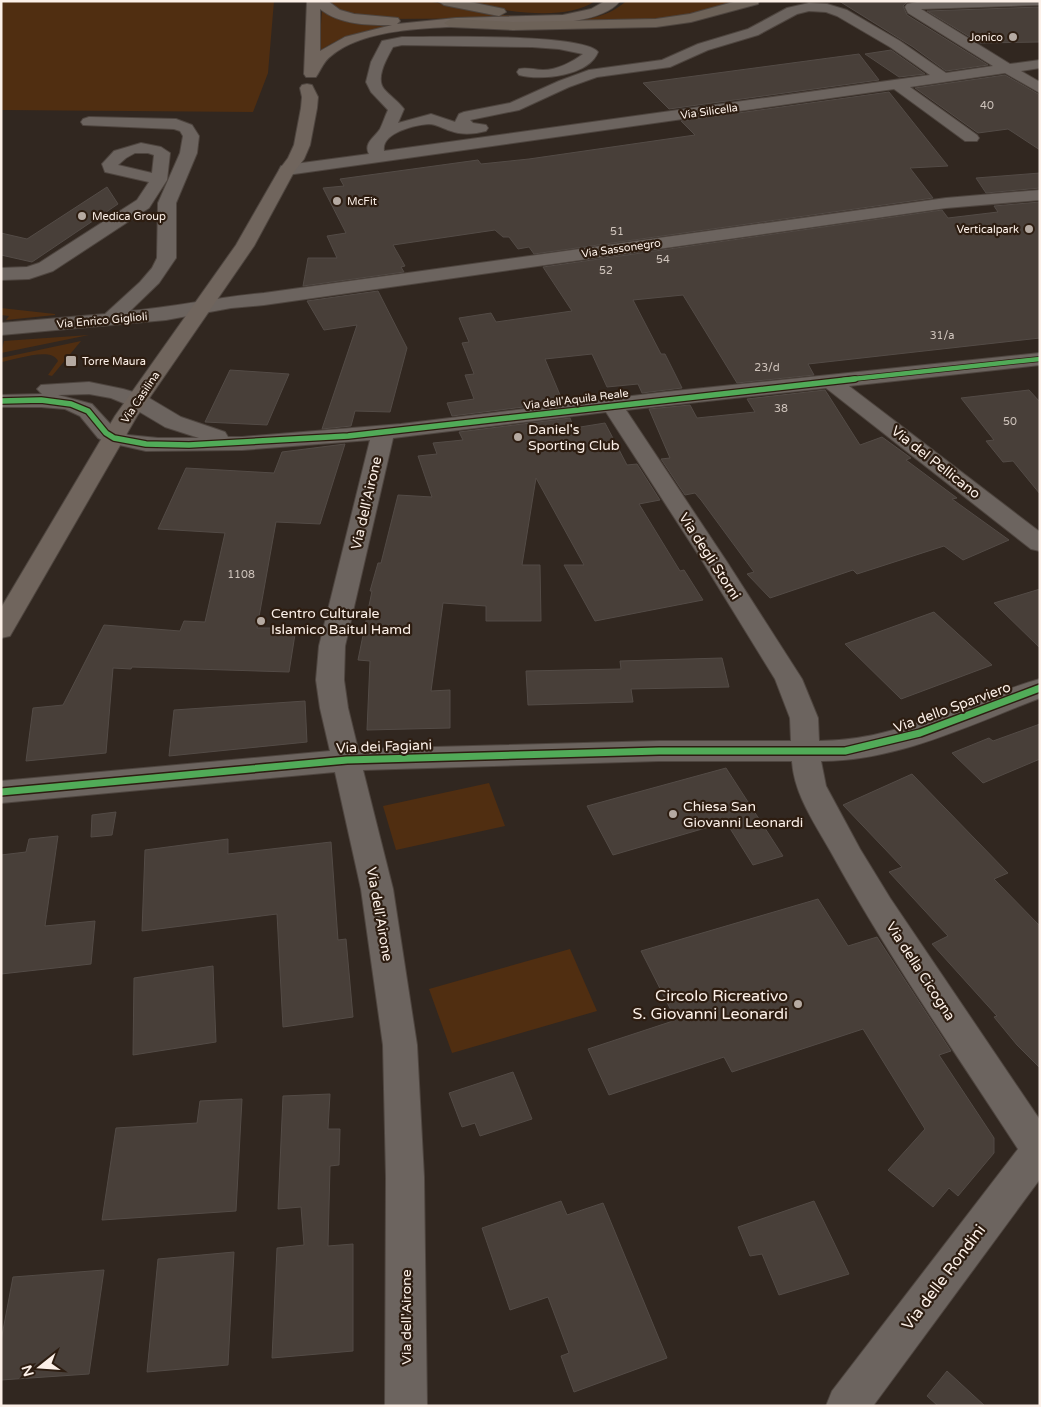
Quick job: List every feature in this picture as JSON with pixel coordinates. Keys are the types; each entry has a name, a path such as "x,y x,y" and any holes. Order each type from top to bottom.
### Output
{"highway":[{"path":"444,1 521,14 552,15 595,12"},
{"path":"451,24 513,26 666,22 691,18 753,1"}],"main road":[{"name":"Via Casilina","path":"1,630 136,400 248,241 287,170 296,159 293,140 295,109 307,88 312,68 314,1"},
{"path":"320,1 331,12 354,18 451,24"},
{"path":"312,68 329,50 355,38 395,29 451,24 557,19 595,12 614,1"}],"street":[{"path":"1040,1 922,5 912,7 1040,89"},
{"path":"524,72 544,75 557,74 589,56 592,52 580,48 542,44 402,41 390,43 384,48 372,82 378,92 396,109 451,127 474,110 514,107 572,80 594,73 665,64 703,47 753,32 792,12 816,7 836,11 869,28 903,48 944,78"},
{"path":"594,73 631,53"},
{"name":"Via Silicella","path":"287,170 1040,64"},
{"path":"897,84 971,138"},
{"path":"379,157 375,147 387,130 396,109"},
{"path":"474,110 531,121 541,124 553,133"},
{"path":"387,130 423,117"},
{"path":"89,122 176,124 186,128 191,136 190,149 167,202 165,223 168,253 166,260 152,278 111,319"},
{"name":"Via Silicella","path":"293,140 333,156 379,157"},
{"path":"1,274 29,273 46,267 140,207 159,180"},
{"name":"Via Sassonegro","path":"202,307 946,203 1040,195"},
{"name":"Via Enrico Giglioli","path":"1,329 166,314 202,307"},
{"name":"Via dell'Aquila Reale","path":"113,438 131,442 168,445 383,432 612,405 1040,359"},
{"name":"Via del Pellicano","path":"830,381 1040,544"},
{"name":"Via dell'Aquila Reale","path":"1,390 89,388 110,391 136,400 173,422 235,442"},
{"path":"1,401 49,402 76,405 88,410 100,427 113,438"},
{"name":"Via degli Storni","path":"612,405 788,679 802,710 806,733 806,751"},
{"name":"Via dell'Airone","path":"383,432 331,656 331,693 382,917 400,1045 405,1177 406,1406"},
{"name":"Via dello Sparviero","path":"806,751 871,747 910,737 1040,688"},
{"name":"Via dei Fagiani","path":"1,792 347,760 659,751 806,751"},
{"name":"Via della Cicogna","path":"806,751 811,786 879,907 1039,1151"},
{"name":"Via delle Rondini","path":"847,1406 1039,1151"}],"shaded area":[{"path":"1,1 274,1 268,73 253,112 1,110"},
{"path":"331,1 427,1 504,15 537,18 376,19 347,15 332,5"},
{"path":"458,1 595,1 581,8 565,12 528,13"},
{"path":"626,1 737,1 681,17 659,20 569,22 592,18 606,13"},
{"path":"322,11 349,20 403,25 349,36 319,51"},
{"path":"1,308 55,315 6,320 9,316 1,315"},
{"path":"89,335 1,353 4,341"},
{"path":"81,341 52,376 48,375 58,361 48,355 32,355 1,362 1,358"},
{"path":"489,783 505,826 396,850 383,806"},
{"path":"570,949 597,1011 452,1053 429,989"}],"building":[{"path":"839,1 911,1 903,6 907,15 988,65 946,71 913,47"},
{"path":"1040,7 1040,42 980,43 927,11"},
{"path":"891,50 925,74 899,77 865,54"},
{"path":"859,54 879,80 669,109 643,83"},
{"path":"1005,75 1040,95 1040,150 1008,129 978,133 915,88"},
{"path":"889,92 948,166 910,168 933,198 534,254 529,247 518,249 509,237 503,237 495,230 393,245 405,266 401,267 404,272 303,286 308,258 337,258 327,236 346,233 323,188 344,186 340,179 478,160 481,164 529,159 695,135 681,121"},
{"path":"1040,173 1040,188 986,193 976,178"},
{"name":"Medica Group","path":"107,187 118,204 32,262 1,255 1,233 27,239"},
{"path":"1040,202 1040,338 808,364 814,375 737,383 683,295 633,300 661,354 665,354 682,388 642,393 638,384 607,387 592,354 545,359 563,402 452,416 447,403 474,399 465,375 474,374 462,343 469,342 459,318 491,313 496,322 572,311 543,267 942,210 948,218 998,212 994,206"},
{"path":"378,291 407,348 390,412 355,411 351,426 322,429 357,325 324,330 307,301"},
{"path":"230,370 289,374 267,425 205,422"},
{"path":"825,390 860,445 882,437 911,458 906,460 957,498 952,499 1009,540 963,560 944,546 857,574 853,570 770,598 747,574 754,572 701,500 695,493 685,495 661,459 670,458 649,409 690,405 697,418 755,412 747,399"},
{"path":"1029,390 1040,402 1040,494 1013,461 1003,462 986,441 994,440 961,398"},
{"path":"570,418 574,428 605,423 627,465 637,464 660,500 639,504 680,571 684,570 703,600 595,621 564,565 584,565 536,478 522,565 540,565 541,621 486,621 486,606 443,603 431,691 450,690 450,728 367,730 370,661 358,660 372,591 370,591 378,563 381,563 398,495 432,497 418,456 437,454 433,443 463,440 459,432"},
{"path":"345,444 320,524 276,522 257,628 296,628 289,672 113,668 106,753 26,761 33,708 63,705 104,625 180,631 184,621 205,622 225,533 158,529 186,468 274,473 282,452"},
{"path":"1040,589 1040,648 994,603"},
{"path":"934,612 992,665 901,699 845,644"},
{"path":"722,658 729,687 631,689 633,702 528,705 526,671 621,669 620,661"},
{"path":"305,701 307,742 169,756 174,710"},
{"path":"1040,724 1040,759 983,783 952,753 989,738 993,741"},
{"name":"Chiesa San Giovanni Leonardi","path":"726,768 783,856 753,865 726,822 613,855 587,806"},
{"path":"912,774 1008,873 994,879 1040,926 1040,1068 1017,1045 994,1017 997,1016 932,944 948,936 889,872 902,867 843,805"},
{"path":"116,812 112,835 91,837 92,815"},
{"path":"58,836 45,926 95,921 91,964 1,974 1,855 26,852 29,839"},
{"path":"228,839 228,854 331,842 338,940 346,939 353,1017 283,1027 277,914 142,931 145,850"},
{"path":"818,899 848,946 877,937 951,1051 939,1055 994,1138 994,1153 958,1196 949,1188 933,1207 888,1170 925,1129 863,1029 732,1072 724,1057 609,1095 588,1049 676,1020 641,951"},
{"path":"213,966 216,1042 133,1055 134,978"},
{"path":"513,1072 532,1119 480,1136 475,1123 462,1127 449,1093"},
{"path":"330,1094 328,1129 340,1129 339,1165 330,1166 328,1246 353,1244 353,1351 272,1358 277,1248 304,1245 301,1207 278,1209 283,1096"},
{"path":"242,1099 236,1211 102,1220 116,1128 197,1123 200,1101"},
{"path":"561,1201 567,1215 603,1203 667,1358 574,1392 561,1356 569,1353 548,1297 510,1310 482,1228"},
{"path":"814,1201 849,1274 779,1295 762,1254 750,1256 738,1227"},
{"path":"234,1252 228,1365 147,1372 158,1259"},
{"path":"104,1270 89,1374 1,1380 1,1341 13,1277"},
{"path":"947,1371 985,1406 938,1406 927,1396"}],"cycle path":[{"path":"1,401 41,400 71,404 88,411 106,433 114,438 134,443 169,445 242,443 401,431 665,399 1040,359"},
{"path":"1,792 347,760 659,751 845,751 920,733 1040,688"}],"place":[{"name":"Jonico","path":"1013,37"},
{"name":"McFit","path":"337,201"},
{"name":"Medica Group","path":"82,216"},
{"name":"Verticalpark","path":"1029,229"},
{"name":"Torre Maura","path":"71,361"},
{"name":"Daniel's Sporting Club","path":"518,437"},
{"name":"Centro Culturale Islamico Baitul Hamd","path":"261,621"},
{"name":"Chiesa San Giovanni Leonardi","path":"673,814"},
{"name":"Circolo Ricreativo S. Giovanni Leonardi","path":"798,1004"}]}
